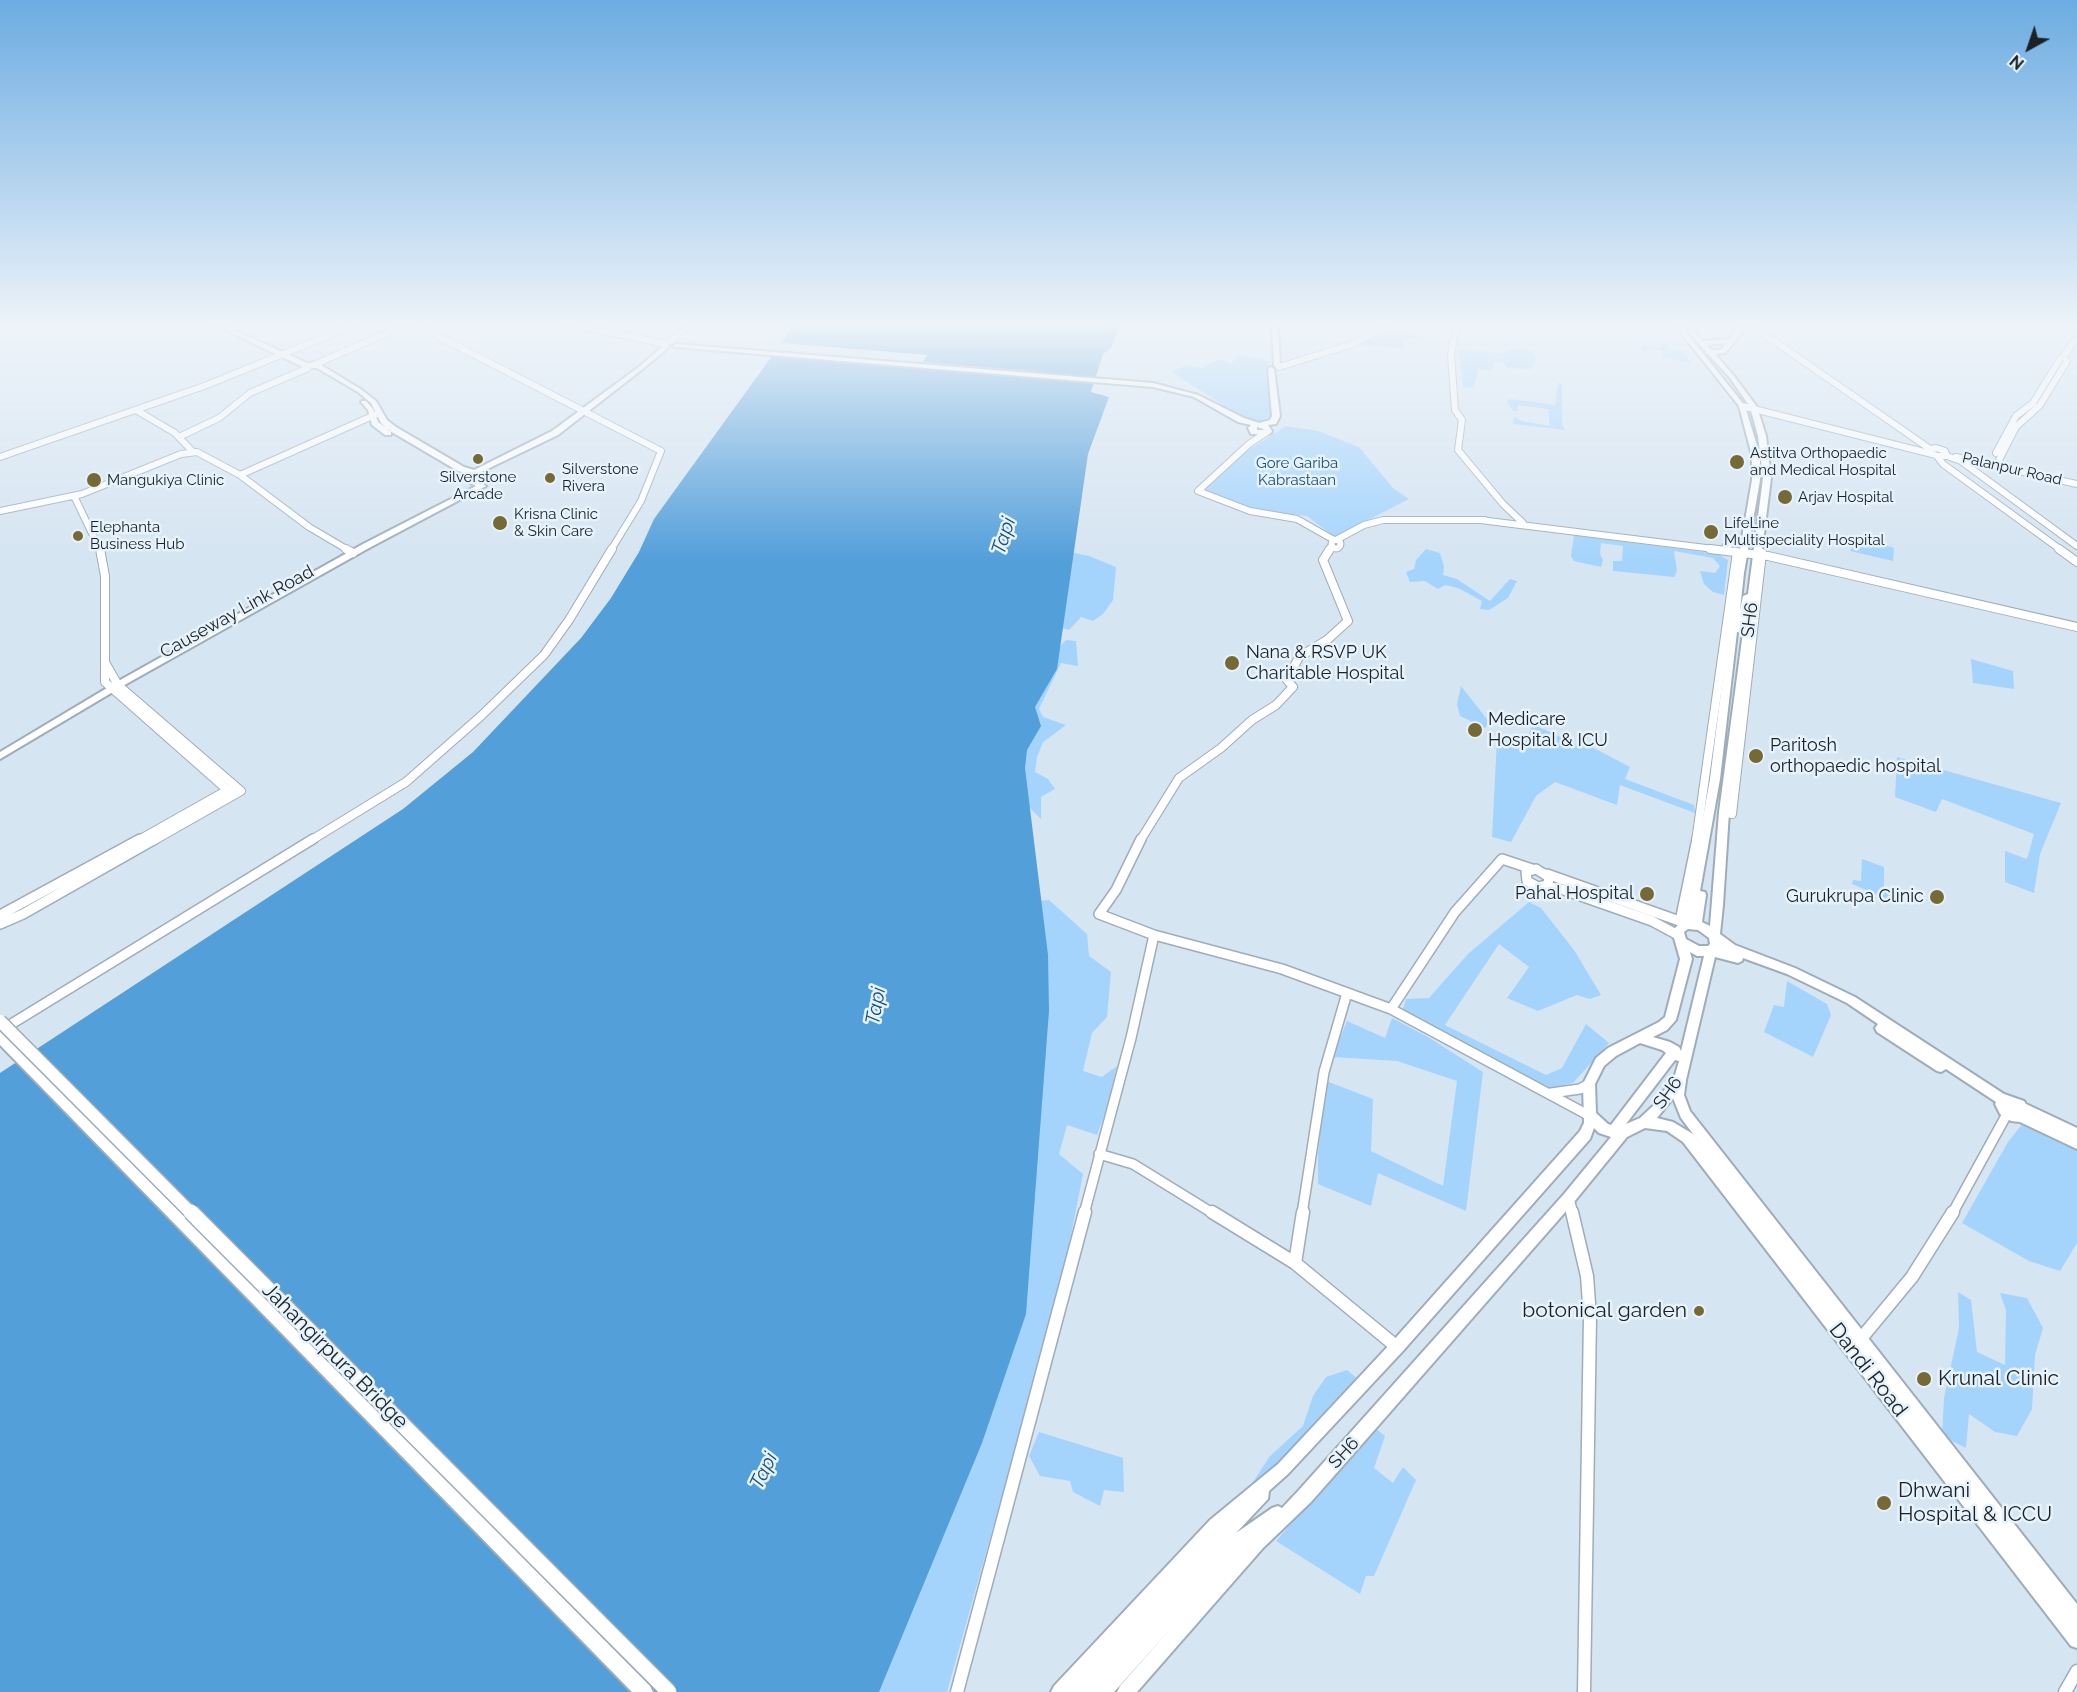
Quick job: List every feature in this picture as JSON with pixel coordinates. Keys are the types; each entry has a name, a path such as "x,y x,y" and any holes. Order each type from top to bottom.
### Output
{"main road":[{"path":"364,402 376,414 385,431 476,480"},
{"path":"353,550 476,480 588,413 601,402"},
{"path":"1208,402 1256,428 1266,427 1267,432 1282,419 1280,402"},
{"path":"1256,428 1273,422 1276,416 1276,402"},
{"name":"SH6","path":"1126,1692 1257,1542 1305,1496 1569,1198 1617,1132 1644,1122 1667,1098 1683,1072 1711,951 1716,945 1712,933 1721,812 1756,480 1756,456 1750,407 1743,402"},
{"name":"SH6","path":"1687,923 1715,779 1750,552 1767,477 1762,436 1746,402"},
{"name":"Causeway Link Road","path":"0,756 113,685 249,612 353,550"},
{"name":"Causeway Link Road","path":"0,751 353,550"},
{"path":"1675,1051 1617,1132 1604,1129 1590,1119 1589,1084 1600,1062 1611,1052 1670,1020 1686,959 1679,928 1687,923 1721,812 1750,552"},
{"path":"1687,923 1712,933 1731,948 1791,971 1851,1000 2004,1106"},
{"path":"1680,939 1697,951 1730,955 1791,978 1851,1008 2004,1106 2077,1134"},
{"name":"Jahangirpura Bridge","path":"0,1021 669,1692"},
{"name":"Jahangirpura Bridge","path":"0,1037 644,1692"},
{"path":"1640,1038 1655,1041 1675,1051 1683,1072"},
{"name":"Dandi Road","path":"1683,1072 1678,1095 1684,1114 2077,1640"},
{"path":"2022,1113 2077,1143"},
{"name":"SH6","path":"1060,1692 1216,1526 1283,1469 1397,1347 1585,1135 1590,1119"},
{"name":"Dandi Road","path":"1644,1122 1669,1125 1688,1138 2077,1617"},
{"path":"1102,1692 1231,1538 1283,1469"},
{"path":"1081,1692 1231,1538 1305,1496"}],"street":[{"path":"0,457 159,402"},
{"path":"178,436 225,414 239,402"},
{"path":"0,1031 390,793 473,724 535,665 569,620 641,501 661,453 566,402"},
{"path":"1459,402 1460,453 1503,504 1523,523"},
{"path":"1861,402 1932,452 1943,464 2077,562"},
{"path":"1994,465 2016,427 2042,402"},
{"name":"Palanpur Road","path":"1750,407 1932,452 2077,484"},
{"path":"134,411 178,436 191,450"},
{"path":"242,475 376,414"},
{"path":"1249,444 1256,428"},
{"path":"1267,432 1249,444 1198,491 1246,510 1297,519 1334,542"},
{"path":"0,511 82,494 191,450 203,449 242,475 309,527 353,550"},
{"path":"1947,455 1961,461 2077,546"},
{"path":"74,496 100,549 105,576 106,664 103,670 113,685 232,790"},
{"path":"1590,1119 1551,1093 1391,1009 1212,948 1154,935 1099,914 1179,778 1201,760 1221,748 1252,720 1276,705 1293,687 1287,680 1299,657 1328,640 1348,621 1341,599 1323,560 1334,542 1364,525 1383,520 1480,520 1523,523 1750,552 2077,627"},
{"path":"1480,520 1534,529 1750,552"},
{"path":"1391,1009 1455,912 1502,859 1687,923 1701,811 1750,552"},
{"path":"0,915 41,895 232,790"},
{"path":"0,924 23,914 232,790"},
{"path":"1532,869 1526,872 1527,881 1534,886 1561,889 1652,921 1680,939"},
{"path":"1545,886 1550,883 1547,874"},
{"path":"957,1692 1131,1038 1154,935"},
{"path":"1295,1263 1324,1072 1347,993"},
{"path":"1551,1093 1580,1089 1589,1084"},
{"path":"1856,1345 1912,1277 1966,1192 2004,1106"},
{"path":"1099,1154 1133,1164 1295,1263 1397,1347"},
{"path":"1569,1198 1587,1276 1590,1317 1584,1692"},
{"path":"2065,1692 2077,1671"}],"green space":[{"path":"1218,402 1270,402 1271,416 1259,421 1247,420"},
{"path":"1507,402 1533,402 1555,405 1555,402 1562,402 1562,424 1565,430 1513,424 1514,417 1522,421 1550,426 1548,409 1518,405 1518,411 1513,411"},
{"name":"Gore Gariba Kabrastaan","path":"1286,426 1318,431 1359,447 1393,488 1409,499 1335,537 1307,516 1251,509 1203,491 1242,454"},
{"path":"1574,535 1718,554 1728,560 1724,595 1713,592 1704,584 1700,571 1715,573 1720,566 1713,558 1674,551 1677,571 1674,577 1613,571 1613,561 1622,561 1623,546 1601,543 1600,554 1603,560 1601,567 1574,561 1571,556"},
{"path":"1858,536 1894,548 1893,561 1850,551"},
{"path":"1426,549 1440,553 1444,567 1443,575 1457,579 1490,601 1510,579 1517,581 1508,598 1489,610 1480,609 1482,601 1458,588 1445,585 1438,589 1425,581 1410,582 1406,572 1414,569 1416,560"},
{"path":"1070,552 1089,556 1116,567 1113,600 1103,614 1093,621 1081,617 1069,630 1058,627"},
{"path":"1066,640 1076,641 1078,666 1061,663 1039,709 1043,717 1066,725 1043,742 1037,757 1035,772 1048,779 1055,789 1041,797 1041,819 1026,804 1022,767 1023,702 1045,662"},
{"path":"1971,659 2013,671 2014,689 1973,683"},
{"path":"1461,686 1490,723 1485,728 1460,716 1457,704"},
{"path":"1533,724 1581,747 1586,744 1630,767 1625,779 1694,805 1695,813 1620,785 1617,805 1555,782 1536,796 1511,842 1492,837 1497,739 1524,746"},
{"path":"1897,757 2061,803 2040,854 2034,893 2005,882 2005,851 2027,859 2034,834 1942,799 1936,812 1895,797"},
{"path":"1862,859 1884,867 1884,889 1892,897 1890,900 1852,884 1853,880 1861,881"},
{"path":"1049,900 1087,934 1089,956 1111,972 1107,1017 1092,1033 1083,1071 1102,1077 1117,1066 1106,1111 1097,1135 1067,1125 1059,1154 1083,1174 1062,1281 947,1692 873,1692 1036,901"},
{"path":"1529,902 1541,908 1574,950 1601,995 1590,999 1577,995 1538,1011 1507,998 1529,967 1499,944 1445,1025 1546,1075 1562,1068 1586,1024 1609,1043 1573,1083 1550,1088 1430,1027 1403,1009 1406,999 1429,998 1468,954"},
{"path":"1787,981 1827,1004 1831,1015 1813,1057 1764,1032 1774,1005 1784,1007"},
{"path":"1392,1018 1428,1037 1483,1072 1466,1211 1378,1173 1371,1206 1318,1184 1318,1154 1326,1081 1373,1099 1371,1151 1443,1186 1457,1081 1397,1061 1332,1057 1347,1021 1385,1038"},
{"path":"2023,1123 2077,1148 2077,1243 2060,1271 2029,1261 1962,1223 2008,1142"},
{"path":"1958,1292 1971,1300 1977,1352 2005,1365 2006,1310 2000,1293 2027,1298 2043,1328 2035,1355 2032,1409 2017,1436 1995,1432 1969,1414 1966,1448 1942,1436 1944,1398 1959,1328"},
{"path":"1347,1370 1366,1386 1278,1485 1255,1487 1253,1482 1270,1456 1303,1426 1313,1396 1326,1377"},
{"path":"1375,1428 1385,1436 1374,1468 1393,1483 1403,1467 1416,1480 1374,1576 1366,1576 1360,1594 1276,1541"},
{"path":"1039,1432 1123,1458 1124,1492 1104,1490 1100,1506 1073,1492 1070,1481 1040,1476 1029,1456"}],"water":[{"name":"Tapi","path":"739,402 1107,402 1088,454 1057,669 1035,707 1041,726 1027,750 1025,768 1048,955 1049,1011 1026,1314 982,1443 879,1692 0,1692 0,1073 403,809 473,752 581,638 611,598 639,552 654,519"}],"place":[{"name":"Silverstone Arcade","path":"478,459"},
{"name":"Astitva Orthopaedic and Medical Hospital","path":"1737,462"},
{"name":"Silverstone Rivera","path":"550,478"},
{"name":"Mangukiya Clinic","path":"94,480"},
{"name":"Arjav Hospital","path":"1785,497"},
{"name":"Krisna Clinic & Skin Care","path":"500,523"},
{"name":"LifeLine Multispeciality Hospital","path":"1711,532"},
{"name":"Elephanta Business Hub","path":"78,536"},
{"name":"Nana & RSVP UK Charitable Hospital","path":"1232,663"},
{"name":"Medicare Hospital & ICU","path":"1475,730"},
{"name":"Paritosh orthopaedic hospital","path":"1756,756"},
{"name":"Pahal Hospital","path":"1647,894"},
{"name":"Gurukrupa Clinic","path":"1937,897"},
{"name":"botonical garden","path":"1699,1311"},
{"name":"Krunal Clinic","path":"1924,1379"},
{"name":"Dhwani Hospital & ICCU","path":"1884,1503"}]}
